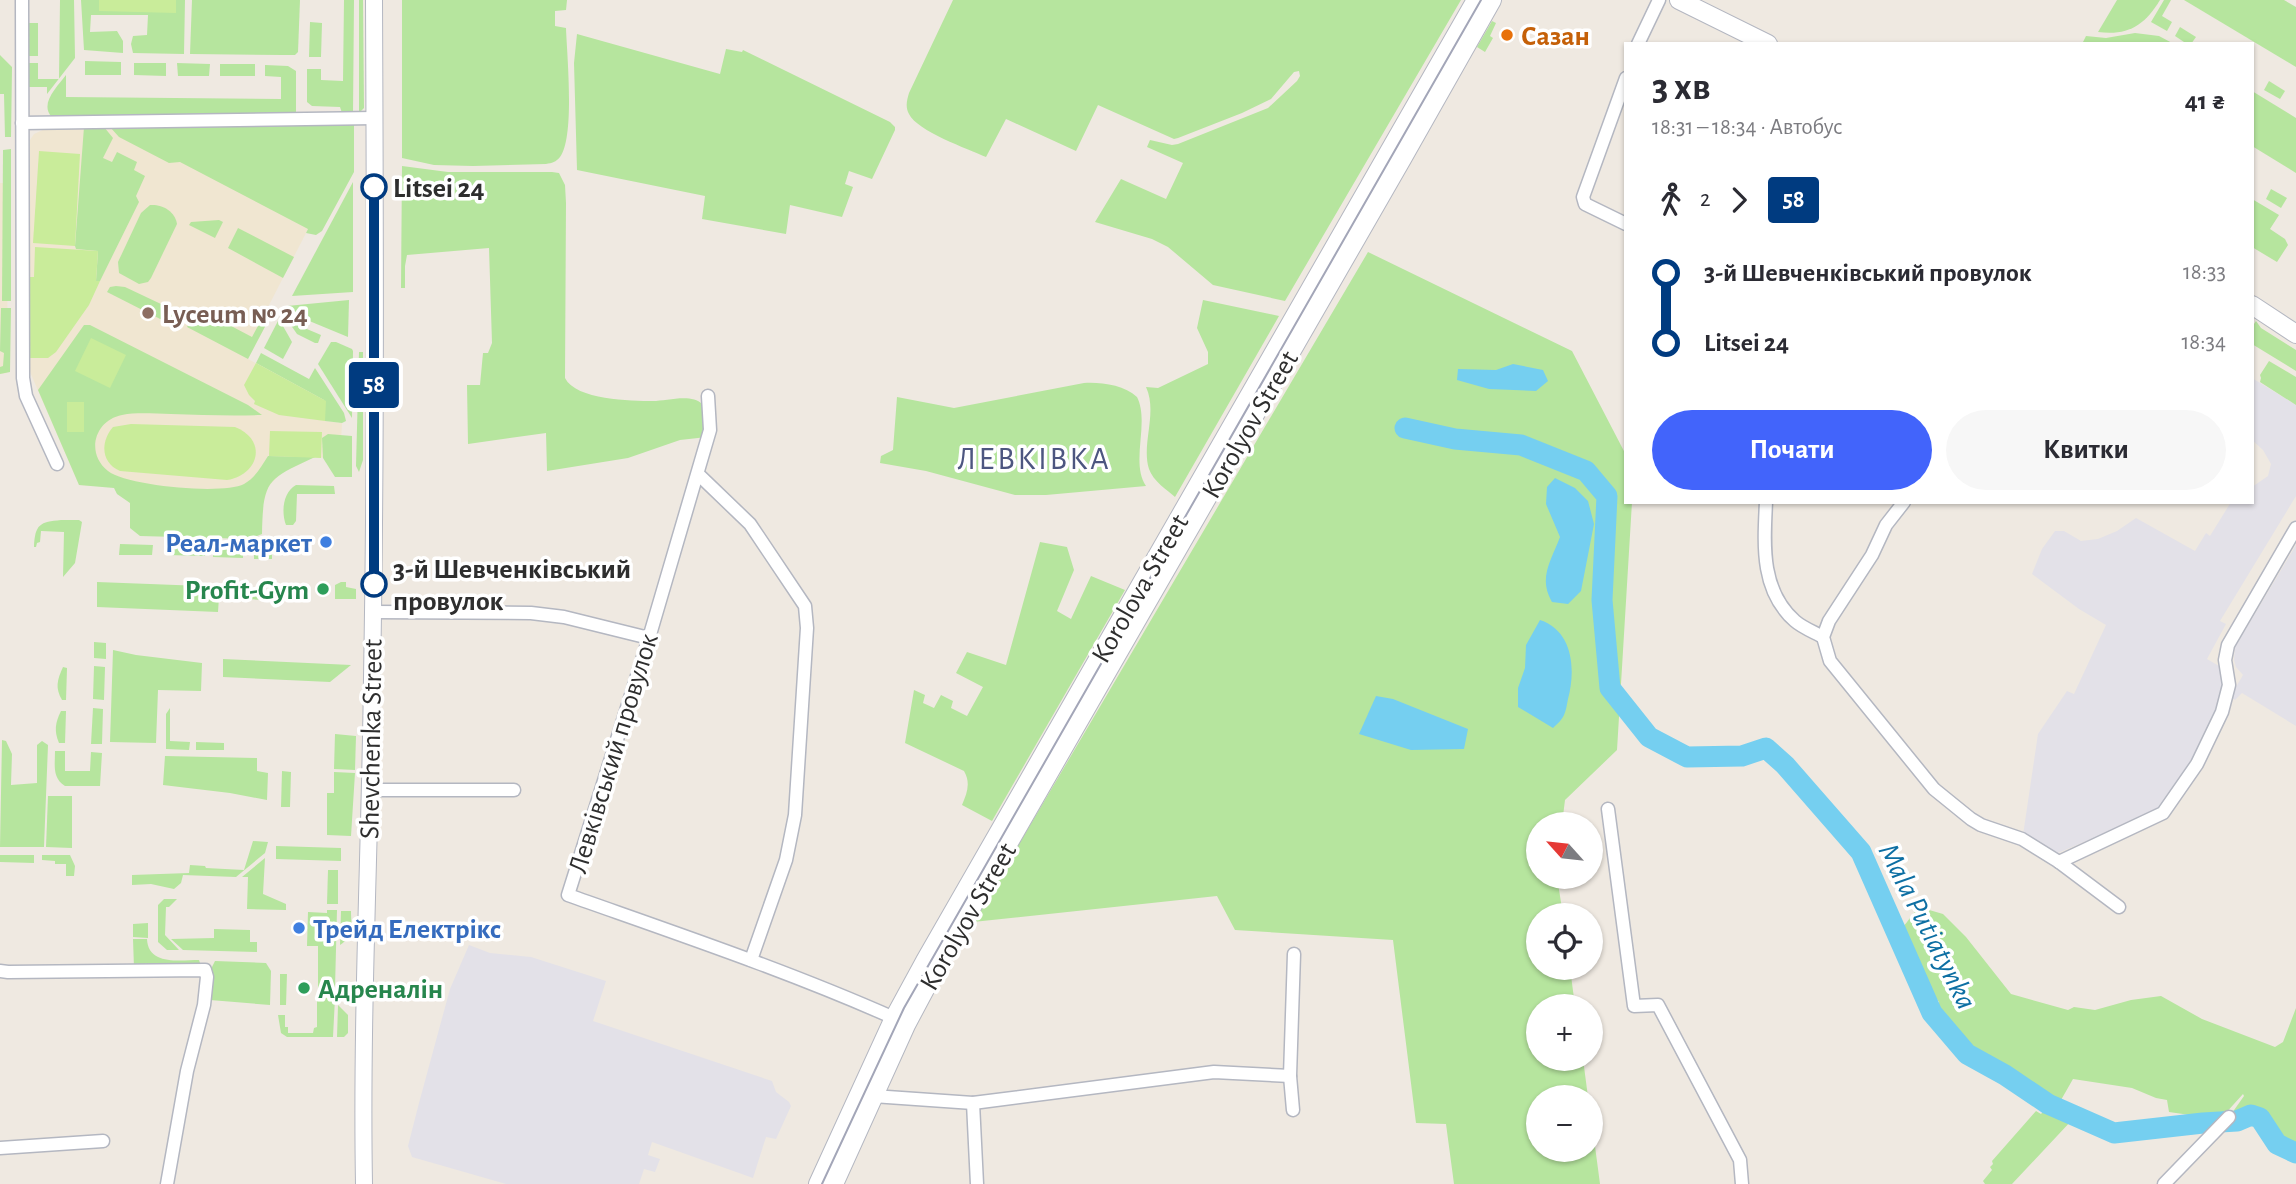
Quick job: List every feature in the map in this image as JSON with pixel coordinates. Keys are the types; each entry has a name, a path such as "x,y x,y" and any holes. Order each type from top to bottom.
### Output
{"main road":[{"name":"Korolova Street","path":"818,1184 866,1094 894,1018 943,929 1476,0"},
{"name":"Korolyov Street","path":"834,1184 866,1094 1492,0"},
{"path":"1660,0 1748,42"},
{"path":"1679,0 1764,42"},
{"path":"2254,296 2296,323"},
{"path":"2254,306 2296,334"}],"street":[{"path":"22,0 23,379 26,396 57,464"},
{"name":"Shevchenka Street","path":"364,1184 362,1045 373,612 374,0"},
{"path":"1639,42 1660,0"},
{"path":"1624,84 1583,197 1585,204 1624,223"},
{"path":"22,122 375,118"},
{"name":"Левківський провулок","path":"708,397 710,430 698,474 568,895 834,991 894,1018"},
{"path":"698,474 750,524 805,606 807,628 795,815 786,860 751,960"},
{"path":"1766,504 1764,545 1767,573 1773,590 1786,611 1797,622 1824,637"},
{"path":"1902,504 1886,525 1872,555 1829,621 1824,637 1829,659 1934,789 1981,825 2022,839 2059,862 2119,907"},
{"path":"2059,862 2163,813 2178,792 2197,764 2222,712 2229,685 2225,660 2228,645 2296,528"},
{"path":"373,612 530,613 564,617 649,638"},
{"path":"370,790 514,790"},
{"path":"1608,809 1634,1006 1658,1004 1740,1160 1742,1184"},
{"path":"1293,1110 1290,1076 1294,954"},
{"path":"0,971 205,970 207,976 204,1004 187,1072 167,1184"},
{"path":"866,1094 972,1103 1213,1072 1290,1076"},
{"path":"972,1103 977,1184"},
{"path":"2165,1184 2229,1117"},
{"path":"0,1148 103,1141"}],"shaded area":[{"name":"Lyceum № 24","path":"153,126 343,161 266,311 268,321 248,359 326,401 325,421 342,423 340,459 315,457 281,473 268,487 264,501 79,485 30,372 30,140 34,134 47,128"},
{"path":"0,183 8,183 7,373 0,374"},
{"path":"2254,379 2296,405 2296,496 2220,621 2226,624 2207,659 2219,666 2224,673 2219,706 2192,762 2160,810 2053,855 2023,835 2038,734 2067,691 2074,694 2106,625 2079,609 2032,574 2042,549 2055,531 2064,531 2081,541 2098,539 2117,531 2136,518 2195,551 2206,533 2210,536 2230,504 2254,504 2254,486 2268,476 2271,464 2263,450 2254,442"},
{"path":"2296,545 2296,726 2242,693 2235,700 2230,697 2243,675 2234,660 2235,647"},
{"path":"469,945 490,953 531,957 606,981 593,1021 772,1081 776,1092 791,1106 776,1139 766,1137 753,1178 652,1142 648,1155 660,1159 655,1172 644,1169 639,1184 506,1184 412,1157 408,1146 419,1103 450,989"}],"green space":[{"path":"60,0 74,0 75,58 59,79"},
{"path":"81,0 185,0 184,54 133,53 133,36 147,35 148,15 91,15 90,32 117,31 123,41 123,53 84,50"},
{"path":"99,0 176,0 176,13 99,11"},
{"path":"192,0 300,0 298,52 295,55 190,54"},
{"path":"344,0 354,0 353,113 342,113 340,107 312,106 307,102 307,69 321,69 321,80 343,81"},
{"path":"359,0 363,0 364,108 359,113"},
{"path":"402,0 567,0 566,10 555,11 555,26 566,28 569,96 565,147 558,159 546,164 473,166 434,165 402,158"},
{"path":"953,0 1461,0 1285,301 1213,285 1168,247 1152,239 1095,222 1121,179 1166,199 1183,163 1147,147 1150,140 1178,144 1268,108 1297,81 1299,71 1294,72 1271,99 1178,138 1174,139 1098,105 1076,151 1006,119 986,157 922,127 907,109 909,93"},
{"path":"2117,0 2160,0 2135,27 2118,32 2098,32"},
{"path":"2164,0 2171,0 2162,16 2172,22 2167,31 2151,22"},
{"path":"2184,0 2284,0 2296,7 2296,67"},
{"path":"1492,21 1496,23 1490,36 1493,38 1485,52 1477,47"},
{"path":"310,22 322,23 321,57 309,57"},
{"path":"27,23 38,23 38,56 27,56"},
{"path":"2180,27 2196,37 2192,42 2184,42 2175,36"},
{"path":"2135,33 2159,36 2170,42 2083,42 2086,36 2106,38"},
{"path":"577,34 720,74 726,49 743,50 890,122 895,130 872,179 849,171 845,184 853,187 842,217 790,205 786,234 702,219 705,196 577,170 574,63"},
{"path":"0,55 12,67 11,137 5,137 4,94 0,94"},
{"path":"85,61 121,62 121,75 85,75"},
{"path":"27,63 38,63 38,79 59,79 47,94 47,87 27,87"},
{"path":"134,63 166,63 166,76 134,75"},
{"path":"177,63 210,64 209,76 178,76"},
{"path":"220,64 255,64 255,76 220,76"},
{"path":"265,65 288,66 296,71 296,115 52,117 48,112 48,101 66,75 66,97 281,99 281,77 265,76"},
{"path":"2269,81 2285,91 2280,99 2264,90"},
{"path":"2254,92 2296,118 2296,173 2254,147"},
{"path":"354,122 354,172 322,231 316,235 306,233 308,229 180,162 169,163 119,137 110,127"},
{"path":"84,127 104,127 113,138 103,158 112,162 117,152 137,162 134,170 145,176 136,196 139,202 100,281 96,281 98,251 76,249 75,246"},
{"path":"11,149 11,301 2,301 3,150"},
{"path":"39,151 80,154 75,246 33,243"},
{"path":"402,166 448,172 559,173 565,185 566,203 565,378 580,391 605,398 653,401 686,398 698,401 705,411 707,437 680,440 628,458 547,471 546,433 468,444 467,385 480,385 483,353 488,353 492,343 489,248 407,255 405,288 401,288"},
{"path":"353,182 353,292 292,296"},
{"path":"2271,189 2287,198 2281,208 2266,199"},
{"path":"2254,200 2279,215 2270,229 2285,239 2288,245 2277,262 2254,248"},
{"path":"150,205 167,209 174,215 177,224 151,278 148,282 139,284 119,273 118,262 141,213"},
{"path":"191,222 223,222 215,238 189,225"},
{"path":"238,228 294,257 283,278 228,248"},
{"path":"35,247 98,251 96,281 100,281 89,305 56,352 48,358 30,358 30,277 34,277"},
{"path":"1368,252 1572,351 1624,451 1624,504 1632,504 1617,750 1565,800 1564,812 1526,812 1526,889 1559,889 1561,903 1526,903 1526,980 1572,980 1573,994 1526,994 1526,1071 1585,1071 1586,1085 1526,1085 1526,1162 1597,1162 1600,1184 1454,1184 1446,1124 1416,1123 1393,940 1235,930 1217,896 973,922"},
{"path":"110,287 125,287 180,313 174,326 107,292"},
{"path":"349,300 348,337 290,313 287,306"},
{"path":"1203,300 1279,316 1175,497 1157,481 1149,469 1147,449 1150,407 1146,387 1158,388 1208,364 1208,352 1197,328"},
{"path":"1,308 11,308 10,372 0,374 4,353 0,351"},
{"path":"197,308 252,337 266,311 268,321 248,359 187,327"},
{"path":"279,319 292,342 283,359 264,348"},
{"path":"288,321 321,335 318,343 297,334"},
{"path":"2256,321 2261,328 2296,350 2296,371 2254,345"},
{"path":"84,325 90,325 248,405 262,415 140,413 113,418 100,430 95,447 101,464 108,471 154,485 217,489 248,482 268,456 315,457 287,471 271,483 264,502 262,534 250,539 140,536 130,528 130,503 117,494 114,488 79,485 38,390"},
{"path":"91,338 126,355 110,388 75,371"},
{"path":"331,342 353,351 352,418 318,364"},
{"path":"359,352 363,352 363,460 359,472 356,466"},
{"path":"261,353 309,379 315,368 344,413 346,421 325,421 324,400 256,363"},
{"path":"2269,361 2296,377 2296,405 2260,382 2260,375"},
{"path":"256,363 326,401 325,421 279,415 254,404 255,401 244,385"},
{"path":"1084,383 1112,385 1137,397 1142,419 1140,466 1146,486 1046,495 1015,495 926,471 880,463 881,456 893,450 897,397 954,408"},
{"path":"67,402 84,402 84,432 67,432"},
{"path":"131,424 235,427 252,440 255,456 246,471 227,480 120,471 109,463 104,445 113,427"},
{"path":"270,431 322,432 321,458 269,456"},
{"path":"328,434 352,436 352,477 335,477 323,458 322,438"},
{"path":"296,485 334,486 335,494 297,494 296,521 293,525 286,525 284,503 288,492"},
{"path":"61,520 82,522 75,563 63,577 64,532 41,531 40,542 34,547 37,529 43,523"},
{"path":"1040,542 1067,547 1074,570 1057,611 1071,619 1091,576 1125,590 992,821 962,805 968,784 964,771 905,743 914,690 925,695 923,703 934,708 941,695 953,701 951,708 967,716 983,687 956,673 967,652 1006,665"},
{"path":"120,544 153,545 152,555 119,555"},
{"path":"167,546 205,546 205,556 167,555"},
{"path":"213,547 243,548 243,558 213,557"},
{"path":"254,548 272,548 272,559 254,559"},
{"path":"97,582 255,588 262,593 262,600 219,597 218,612 97,607"},
{"path":"346,582 346,587 356,589 356,599 335,599 335,585"},
{"path":"94,642 106,643 106,659 94,658"},
{"path":"113,650 202,663 201,691 158,690 156,743 110,742"},
{"path":"223,659 351,665 330,682 223,677"},
{"path":"94,666 105,667 104,700 93,699"},
{"path":"63,667 67,668 66,700 62,700 58,688"},
{"path":"93,708 103,709 102,744 91,744"},
{"path":"170,708 170,741 190,742 189,750 166,749 166,714"},
{"path":"61,711 66,711 65,743 59,743 56,731"},
{"path":"335,734 356,736 355,770 334,769"},
{"path":"2,740 6,741 12,754 11,785 37,783 37,745 42,741 48,745 44,847 0,847"},
{"path":"196,742 224,743 224,750 196,750"},
{"path":"55,751 65,751 65,771 90,771 91,752 102,753 100,786 65,786 61,783 55,771"},
{"path":"165,756 257,758 257,771 268,773 267,800 163,785"},
{"path":"282,771 291,772 290,807 281,807"},
{"path":"334,772 355,773 351,836 327,835 327,793 334,793"},
{"path":"48,796 72,796 72,848 46,847"},
{"path":"253,841 268,842 265,853 236,877 183,875 181,883 174,889 151,884 132,885 132,875 189,873 190,865 244,870"},
{"path":"276,846 341,848 341,861 276,859"},
{"path":"0,855 34,855 34,863 0,862"},
{"path":"42,855 70,855 75,866 74,876 66,876 66,864 42,860"},
{"path":"265,858 263,894 286,904 286,910 247,909 248,877 242,877"},
{"path":"328,870 338,870 338,904 327,904"},
{"path":"164,899 177,899 166,907 165,935 179,950 167,950 158,942 158,905"},
{"path":"1919,907 1943,914 1966,937 2011,994 2068,1010 2074,1007 2095,1010 2131,1000 2161,996 2202,1019 2275,1047 2283,1042 2296,1008 2296,1145 2278,1136 2268,1117 2261,1111 2256,1109 2232,1113 2243,1094 2224,1115 2197,1116 2169,1112 2167,1100 2132,1088 2073,1079 2061,1100 2072,1105 2066,1118 2072,1120 2012,1184 1985,1184 1983,1181 1992,1170 1992,1161 2036,1111 2041,1114 2048,1106 2051,1108 2055,1100 2026,1079 1974,1053 1950,1023 1939,1017 1939,1002 1921,977 1898,932"},
{"path":"327,910 337,910 335,988 318,988 318,946 307,946 308,912 327,913"},
{"path":"341,911 351,911 351,926 348,938 340,945"},
{"path":"148,923 148,938 133,937 133,924"},
{"path":"214,929 250,930 250,942 257,942 257,952 183,950 171,939 214,938"},
{"path":"133,939 147,939 149,948 159,958 199,960 201,966 134,968"},
{"path":"215,961 266,963 271,971 270,1005 210,1000 212,967"},
{"path":"280,974 287,974 286,1005 280,1005"},
{"path":"317,998 335,998 333,1037 287,1037 281,1033 278,1015 285,1015 288,1033 313,1033 317,1027"},
{"path":"338,1005 348,1015 348,1033 344,1037 337,1037"}],"water":[{"path":"1513,364 1543,370 1548,381 1536,391 1489,389 1457,380 1458,369 1496,370"},
{"path":"1555,478 1575,488 1588,501 1594,524 1581,591 1568,604 1552,602 1546,585 1547,569 1560,537 1546,504 1547,487"},
{"path":"1540,620 1559,633 1569,652 1571,664 1572,676 1565,712 1553,728 1518,707 1518,688 1525,668 1526,645"},
{"path":"1376,696 1393,699 1468,729 1464,749 1411,750 1359,734"}],"waterway":[{"name":"Mala Putiatynka","path":"1405,428 1455,439 1521,445 1586,471 1607,496 1602,600 1610,688 1649,737 1687,757 1742,756 1766,748 1785,765 1861,852 1932,1013 1967,1054 2048,1104 2114,1133 2237,1121 2251,1115 2260,1118 2277,1144 2296,1153"}],"tram line":[{"path":"822,1184 904,1008 1481,0"}],"bus line":[{"name":"58","path":"374,187 374,584"}],"place":[{"name":"Сазан","path":"1507,35"},
{"name":"Litsei 24","path":"374,187"},
{"name":"Lyceum № 24","path":"148,313"},
{"name":"Реал-маркет","path":"326,542"},
{"name":"3-й Шевченківський провулок","path":"374,584"},
{"name":"Profit-Gym","path":"323,589"},
{"name":"Трейд Електрікс","path":"299,928"},
{"name":"Адреналін","path":"304,988"}],"district":[{"name":"ЛЕВКІВКА","path":"1034,458"}]}
